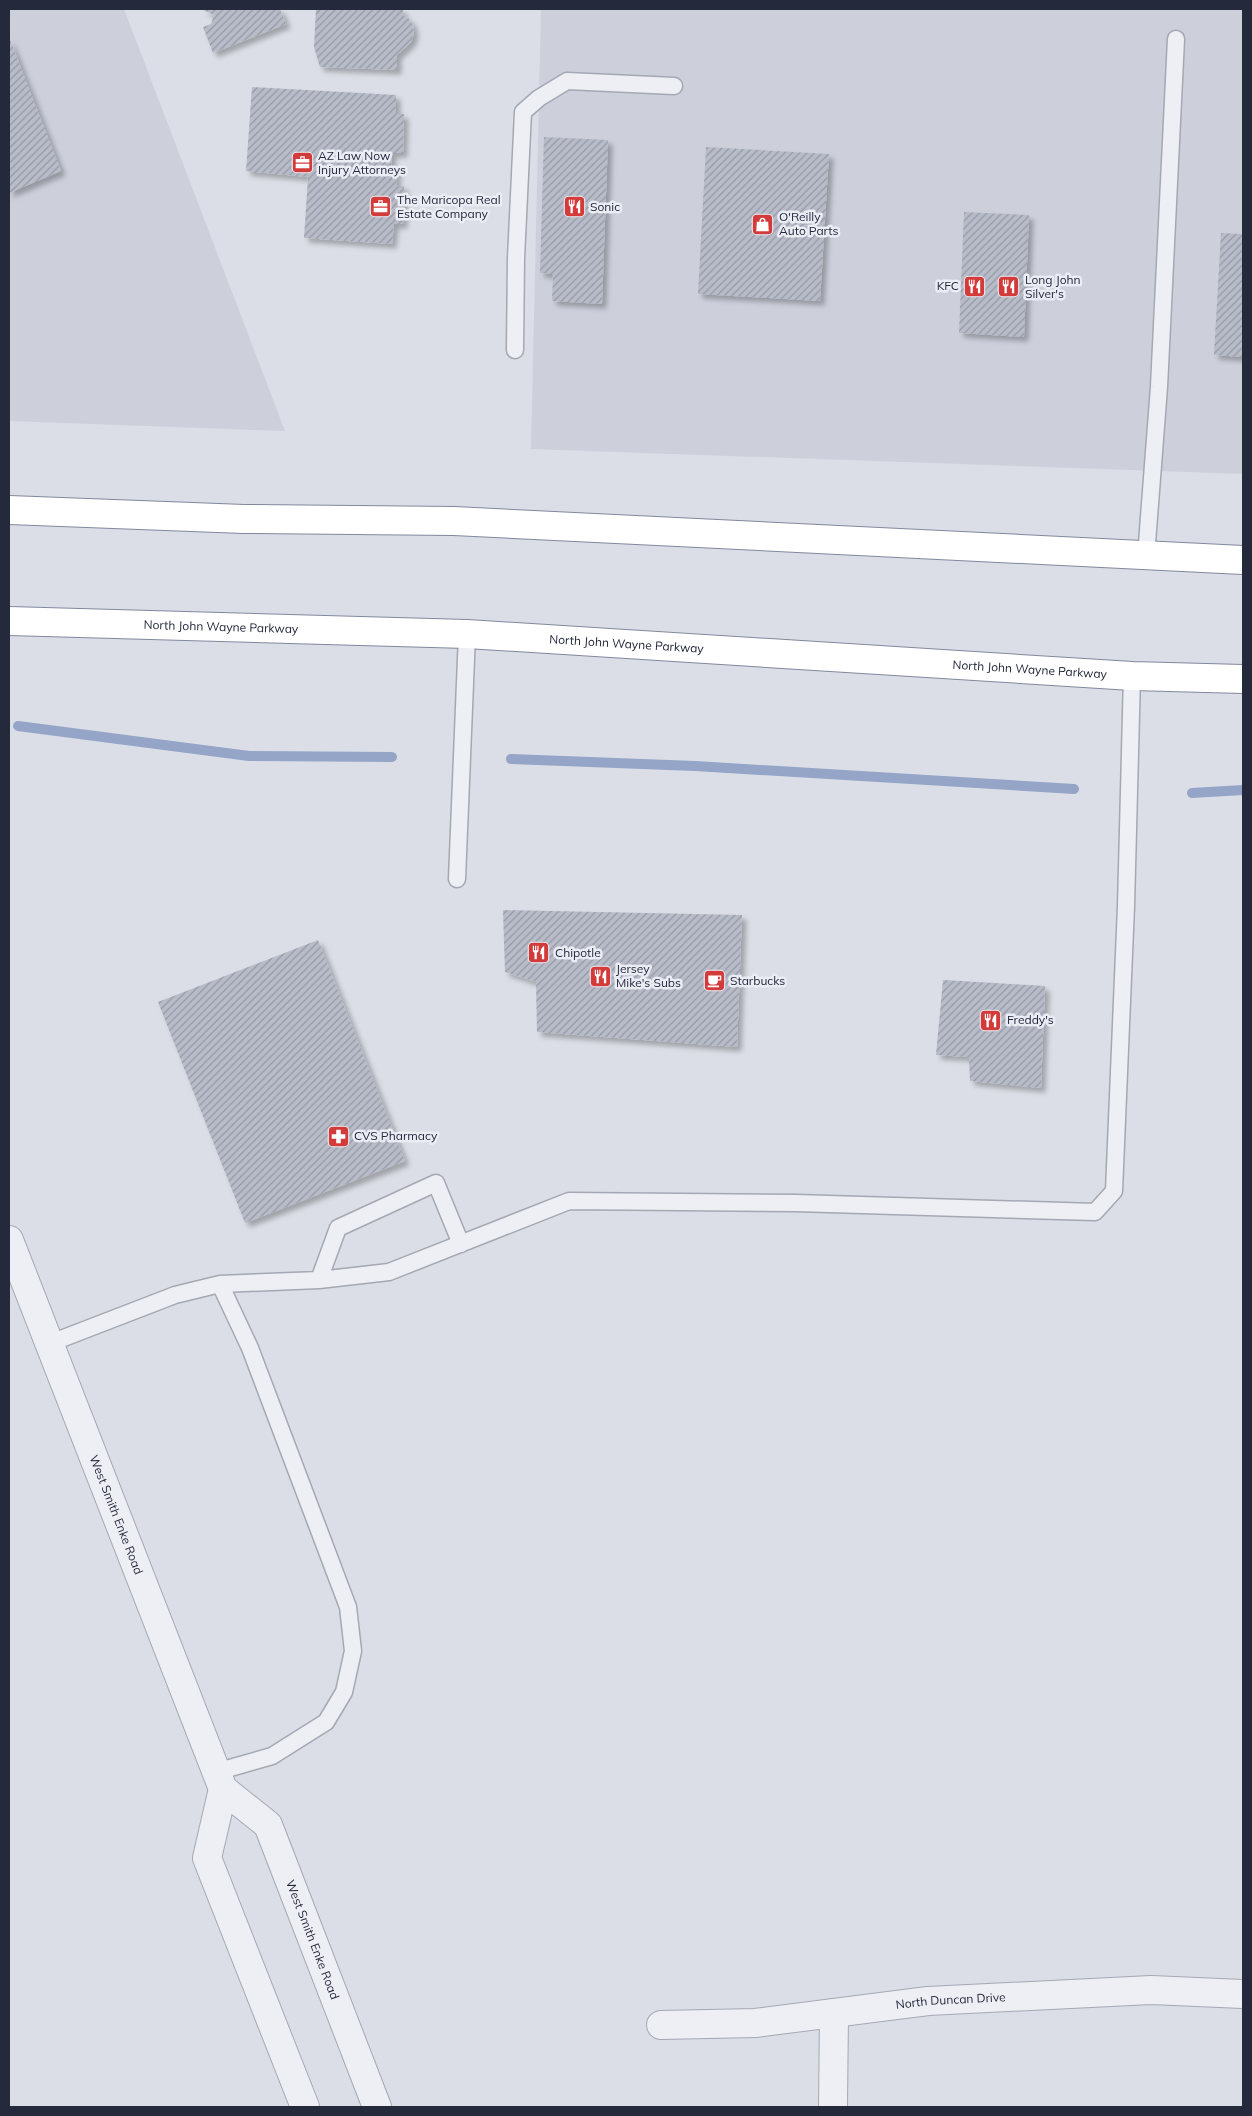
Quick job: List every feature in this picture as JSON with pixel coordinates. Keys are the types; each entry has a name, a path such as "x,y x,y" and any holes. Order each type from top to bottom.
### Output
{"highway":[{"path":"9,510 244,518 454,521 1243,560"},
{"name":"North John Wayne Parkway","path":"9,621 468,634 1132,676 1243,679"}],"street":[{"name":"West Smith Enke Road","path":"9,1240 219,1781 268,1825 377,2107"},
{"path":"219,1781 207,1858 305,2107"},
{"name":"North Duncan Drive","path":"661,2025 755,2023 928,2001 1151,1990 1243,1994"},
{"path":"833,2107 834,2013"}],"lane":[{"path":"1146,556 1159,387 1176,39"},
{"path":"515,350 516,258 523,112 539,98 567,81 674,86"},
{"path":"457,879 468,634"},
{"path":"48,1344 175,1295 220,1284 319,1280 389,1272 569,1201 796,1203 1095,1212 1114,1191 1126,906 1132,676"},
{"path":"319,1280 338,1228 436,1183 461,1244"},
{"path":"219,1781 272,1756 326,1722 344,1692 353,1651 348,1607 250,1348 220,1284"}],"shaded area":[{"path":"9,9 124,9 285,431 9,421"},
{"path":"541,9 1243,9 1243,474 531,449"}],"building":[{"path":"201,9 280,9 286,24 213,53 203,27 211,24 214,15"},
{"path":"316,9 403,9 403,15 413,25 414,34 411,42 397,55 397,70 320,67 314,47"},
{"path":"9,37 61,171 9,193"},
{"path":"252,87 396,95 396,114 404,114 403,153 392,153 391,167 397,167 396,185 404,186 403,224 394,224 392,244 304,238 308,177 246,171"},
{"name":"Sonic","path":"544,137 608,140 602,304 552,301 553,274 540,273"},
{"name":"O'Reilly Auto Parts","path":"706,147 829,154 820,301 698,294"},
{"path":"964,212 1029,215 1024,337 959,333"},
{"path":"1221,233 1243,234 1243,357 1214,355"},
{"path":"503,910 742,915 737,1047 537,1032 536,982 505,972"},
{"name":"CVS Pharmacy","path":"318,940 405,1161 245,1223 158,1002"},
{"name":"Freddy's","path":"943,980 1045,986 1041,1088 970,1081 969,1057 936,1055"}],"waterway":[{"path":"18,726 249,756 392,757"},
{"path":"511,759 695,766 1074,789"},
{"path":"1192,793 1243,790"}],"place":[{"name":"AZ Law Now Injury Attorneys","path":"302,163"},
{"name":"The Maricopa Real Estate Company","path":"381,207"},
{"name":"Sonic","path":"574,207"},
{"name":"O'Reilly Auto Parts","path":"763,224"},
{"name":"KFC","path":"975,286"},
{"name":"Long John Silver's","path":"1009,287"},
{"name":"Chipotle","path":"539,953"},
{"name":"Jersey Mike's Subs","path":"600,976"},
{"name":"Starbucks","path":"714,981"},
{"name":"Freddy's","path":"991,1020"},
{"name":"CVS Pharmacy","path":"338,1136"}]}
